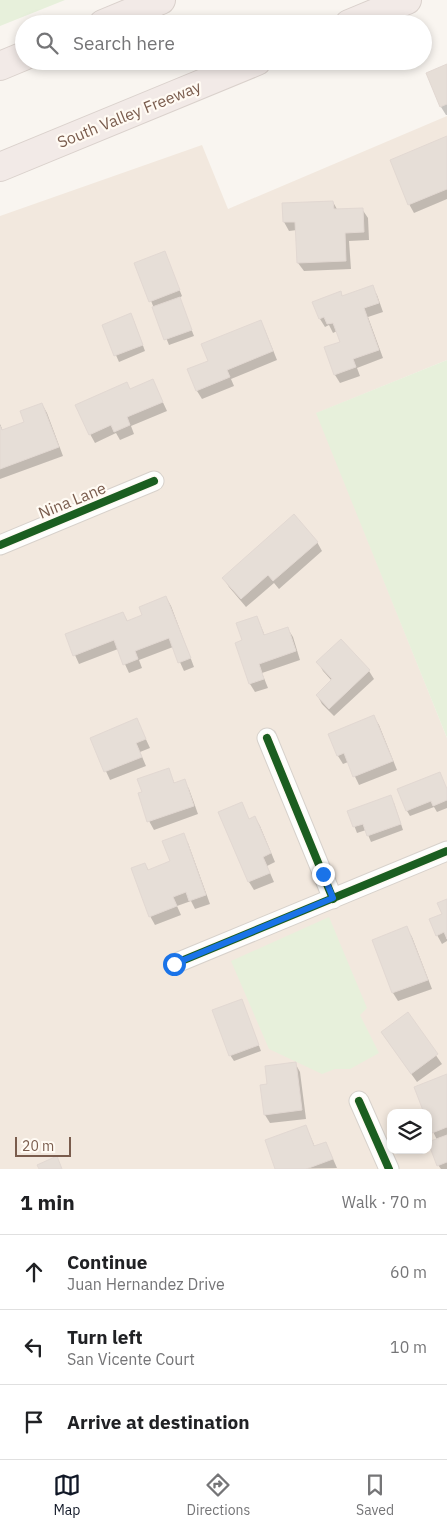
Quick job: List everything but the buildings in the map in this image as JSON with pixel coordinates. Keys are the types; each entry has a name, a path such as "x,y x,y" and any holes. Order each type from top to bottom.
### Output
{"highway":[{"path":"125,15 161,0"},
{"path":"371,15 407,0"},
{"path":"0,66 15,60"},
{"name":"South Valley Freeway","path":"0,167 235,70"}],"street":[{"name":"Nina Lane","path":"0,545 154,481"},
{"path":"267,738 333,898"},
{"path":"174,964 447,851"},
{"path":"359,1101 389,1169"}],"shaded area":[{"path":"447,116 447,360 317,413 447,738 447,1169 0,1169 0,216 202,145 228,209"}],"green space":[{"path":"0,0 65,0 28,15 15,15 15,20 0,26"},
{"path":"447,360 447,738 316,413"},
{"path":"329,917 367,1008 360,1015 379,1053 350,1069 335,1069 322,1074 269,1049 231,961"}],"cycle path":[{"path":"0,545 154,481"},
{"path":"267,738 333,899"},
{"path":"174,964 447,851"},
{"path":"359,1101 389,1169"}],"route":[{"path":"174,964 333,898 323,874"}]}
